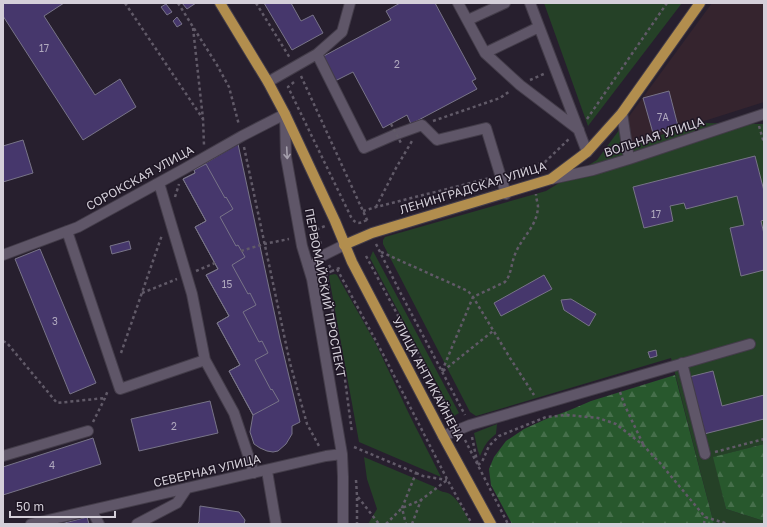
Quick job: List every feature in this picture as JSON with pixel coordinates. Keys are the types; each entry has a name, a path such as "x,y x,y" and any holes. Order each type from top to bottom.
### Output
{"main road":[{"name":"ПЕРВОМАЙСКИЙ ПРОСПЕКТ","path":"220,3 268,82 285,114 335,221 344,246"},
{"name":"ЛЕНИНГРАДСКАЯ УЛИЦА","path":"344,246 372,233 506,194 551,179 587,152 622,113 700,3"},
{"name":"УЛИЦА АНТИКАЙНЕНА","path":"344,246 443,436 491,524"}],"street":[{"path":"268,82 317,54 342,32 350,3"},
{"path":"458,3 485,53 520,85 579,130"},
{"path":"468,20 505,3"},
{"path":"530,3 587,152"},
{"path":"485,53 539,27"},
{"path":"317,54 364,148 422,125 437,140 486,128 506,194"},
{"path":"622,113 629,159"},
{"name":"СОРОКСКАЯ УЛИЦА","path":"3,255 78,227 242,136 285,114"},
{"name":"ПЕРВОМАЙСКИЙ ПРОСПЕКТ","path":"285,114 286,157 302,246 312,279 342,454 343,524"},
{"name":"ВОЛЬНАЯ УЛИЦА","path":"551,179 593,170 629,159 760,115"},
{"path":"159,183 192,294 205,360 234,413 254,473"},
{"path":"67,231 120,389 205,360"},
{"name":"ЛЕНИНГРАДСКАЯ УЛИЦА","path":"312,279 315,264 320,257 344,246"},
{"path":"443,436 470,425 750,344"},
{"path":"682,363 705,454"},
{"path":"3,456 88,431"},
{"name":"СЕВЕРНАЯ УЛИЦА","path":"31,524 326,456 342,454"},
{"path":"267,470 276,524"},
{"path":"137,524 177,503 187,488"},
{"path":"92,511 100,524"}],"path":[{"path":"125,3 203,118"},
{"path":"178,3 229,87 242,136 290,363 307,424 326,456"},
{"path":"256,3 301,76 367,220 360,224 352,219 288,87 301,76"},
{"path":"363,212 376,207 545,162 579,130 667,3"},
{"path":"193,28 203,118 205,157"},
{"path":"376,207 396,168 422,125 500,98"},
{"path":"760,115 764,143"},
{"path":"391,124 402,145"},
{"path":"115,372 184,169"},
{"path":"442,371 473,297 505,282 509,277 511,265 516,252 535,222 538,206 534,185"},
{"path":"376,242 400,292 465,414"},
{"path":"241,251 264,244"},
{"path":"380,252 468,291 541,405 546,417"},
{"path":"366,256 508,524"},
{"path":"337,270 383,354 447,480 472,524"},
{"path":"442,371 493,331"},
{"path":"3,341 7,343 57,403 105,398 88,431"},
{"path":"617,382 643,445"},
{"path":"478,466 482,462 489,446 499,436 546,417 567,415 598,418 616,424 643,445 705,517 728,524"},
{"path":"471,431 478,466"},
{"path":"705,454 764,439"},
{"path":"354,447 423,476 447,480"},
{"path":"406,524 402,508 416,473"},
{"path":"386,524 402,508 421,500 447,480"},
{"path":"358,496 379,524"},
{"path":"412,524 421,500"},
{"path":"704,524 705,517"}],"shaded area":[{"path":"712,3 764,3 764,102 632,144 625,122"}],"green space":[{"path":"544,3 682,3 588,126"},
{"path":"625,122 632,144 699,123 764,124 764,444 714,457 726,509 764,521 764,524 714,524 671,358 476,416 470,412 383,244 385,237 546,191 597,160"},
{"path":"373,251 459,413 454,416 370,258"},
{"path":"330,275 337,275 376,344 441,477 359,442 329,277"},
{"path":"675,375 714,524 512,524 491,485 489,469 494,457 506,441 524,429 591,401"},
{"path":"497,424 496,434 486,444 480,456 474,433"},
{"path":"764,444 764,521 726,509 713,457"},
{"path":"364,457 450,494 459,504 471,524 368,524 377,509 367,479"}],"building":[{"path":"3,3 64,3 44,16 95,95 120,79 136,107 83,140 3,16"},
{"path":"182,3 196,3 187,9"},
{"path":"264,3 291,3 301,21 313,15 323,33 292,50"},
{"path":"400,3 435,3 476,79 472,81 477,89 411,124 407,115 383,128 353,72 335,81 322,57 391,20 386,11"},
{"path":"166,4 172,12 167,15 161,7"},
{"path":"177,17 182,24 177,27 173,21"},
{"path":"669,91 678,126 653,133 643,98"},
{"path":"23,140 33,173 3,182 3,146"},
{"path":"238,144 280,339 300,422 292,426 292,434 286,444 278,451 273,452 267,451 254,444 250,432 253,415 229,371 240,365 217,323 229,316 206,275 218,269 195,227 206,221 183,179 195,173 194,170"},
{"path":"755,156 764,191 764,220 761,221 764,234 764,270 741,276 730,228 744,225 737,196 686,209 684,203 670,206 673,221 644,228 633,187"},
{"path":"206,164 225,198 226,197 233,209 220,217 236,246 238,245 245,257 232,265 248,294 250,293 256,305 243,312 259,342 262,341 268,353 255,360 271,390 272,389 279,401 253,415 229,371 240,365 217,323 229,316 206,275 218,269 195,227 206,221 183,179 195,173 194,170"},
{"path":"129,241 131,249 112,254 110,246"},
{"path":"40,249 96,383 70,394 15,259"},
{"path":"544,275 552,289 501,316 494,303"},
{"path":"571,299 596,314 589,326 564,310 561,300"},
{"path":"656,350 657,356 650,358 648,352"},
{"path":"713,371 722,406 764,395 764,419 704,434 689,377"},
{"path":"210,401 218,433 139,451 131,419"},
{"path":"93,438 101,464 3,495 3,467"},
{"path":"200,506 239,512 245,520 244,524 197,524 199,522"},
{"path":"87,517 89,524 61,524"}]}
